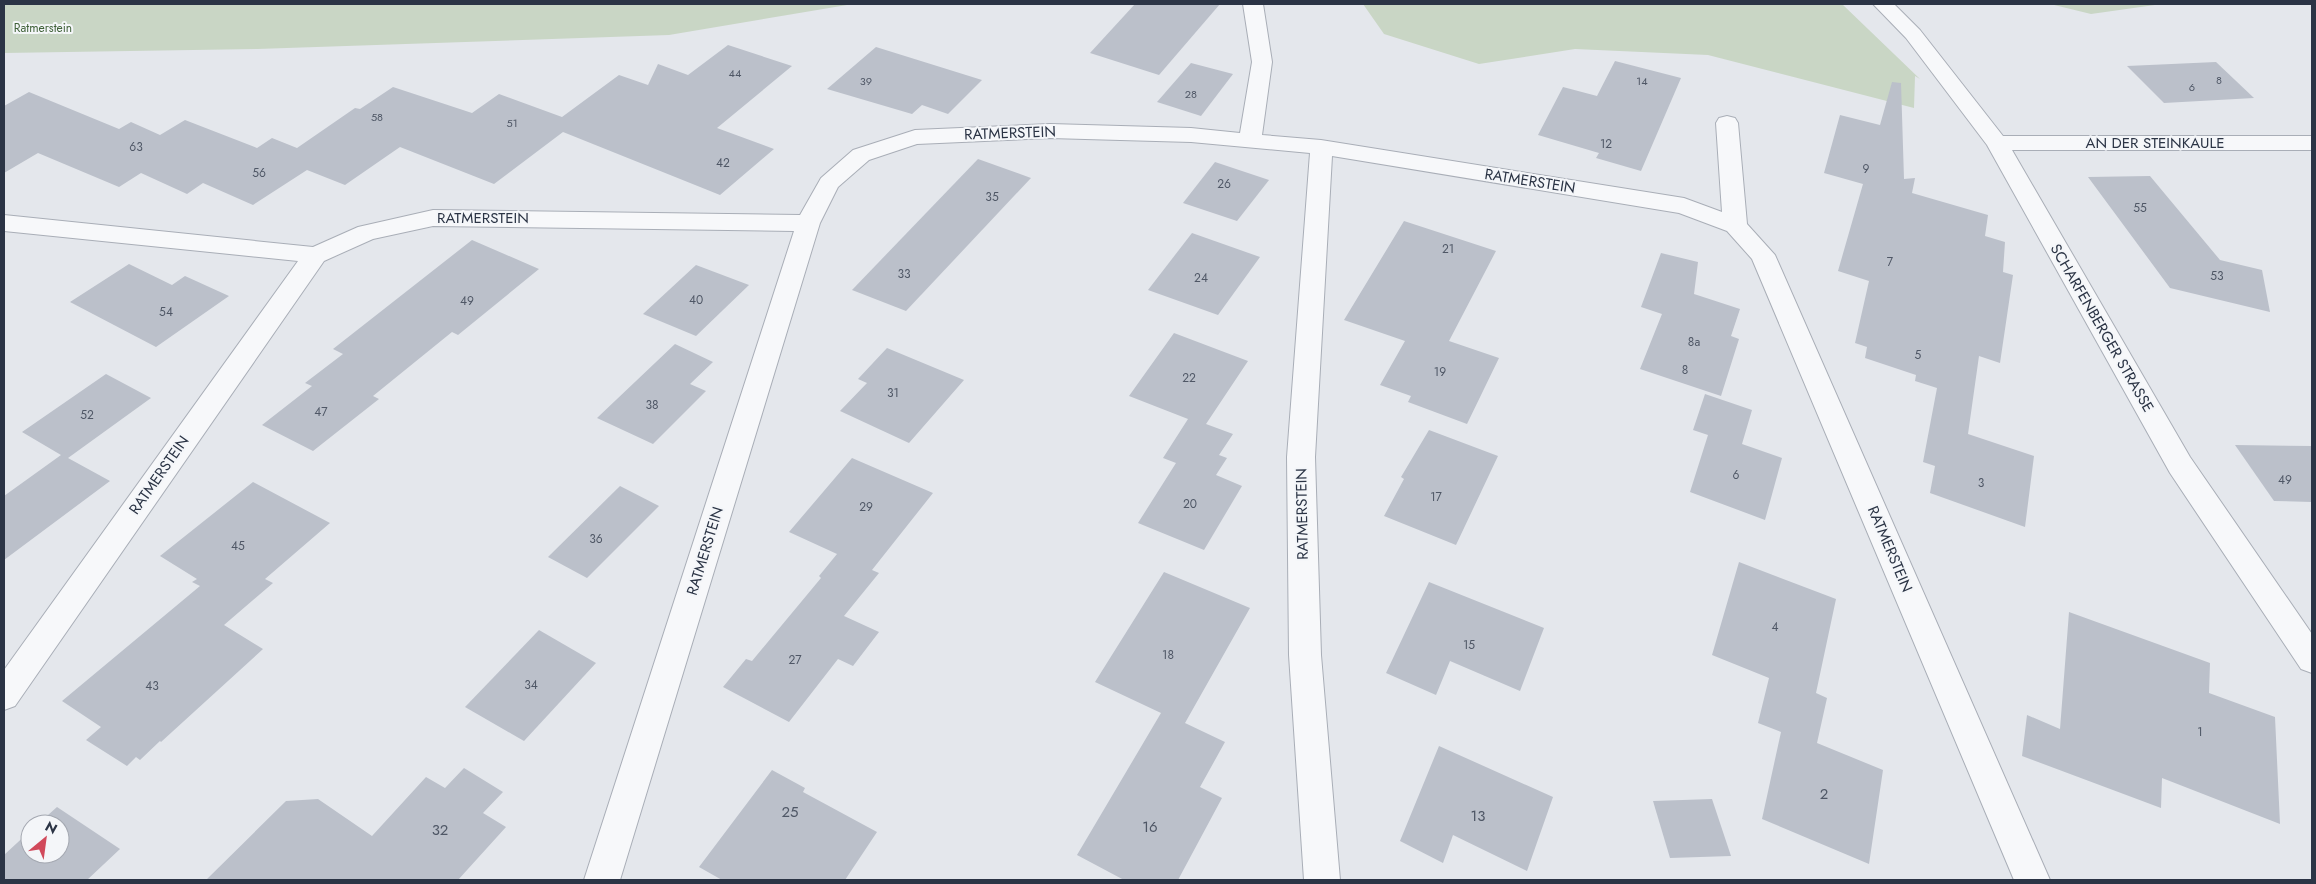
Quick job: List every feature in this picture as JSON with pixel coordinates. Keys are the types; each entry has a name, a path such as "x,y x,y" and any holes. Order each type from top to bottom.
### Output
{"street":[{"path":"1250,141 1262,62 1253,4"},
{"name":"SCHARFENBERGER STRASSE","path":"1884,4 1914,34 1997,144 2180,465 2312,659"},
{"path":"1727,122 1735,226"},
{"name":"RATMERSTEIN","path":"602,880 808,223 829,183 861,155 915,137 1050,131 1191,135 1321,147 1684,206 1735,226 1763,255 2032,880"},
{"name":"AN DER STEINKAULE","path":"1997,144 2312,143"},
{"name":"RATMERSTEIN","path":"1321,147 1301,457 1306,655 1322,880"},
{"name":"RATMERSTEIN","path":"4,223 315,254 366,233 434,218 808,223"},
{"name":"RATMERSTEIN","path":"4,696 315,254"}],"green space":[{"name":"Ratmerstein","path":"4,4 853,4 669,35 257,49 4,53"},
{"path":"1363,4 1842,4 1920,79 1915,76 1914,108 1708,55 1575,49 1479,64 1384,34"},
{"path":"2050,4 2162,4 2091,14"}],"building":[{"path":"1135,4 1220,4 1159,75 1090,53"},
{"path":"728,45 792,66 717,128 774,149 720,195 563,132 494,184 400,147 345,185 307,170 253,205 203,183 187,194 141,173 119,187 38,153 4,173 4,106 29,92 119,129 131,122 160,135 185,120 257,148 272,138 297,148 355,108 360,109 393,87 472,113 499,94 562,117 619,75 648,85 658,64 688,75"},
{"path":"876,47 982,80 948,114 922,105 912,114 827,89"},
{"path":"1615,61 1681,78 1641,171 1596,158 1599,153 1538,135 1563,87 1597,96"},
{"path":"2216,62 2254,98 2164,103 2127,66"},
{"path":"1191,63 1233,74 1201,116 1157,102"},
{"path":"1892,82 1901,83 1904,179 1915,178 1912,193 1988,215 1985,236 2005,242 2003,272 2013,275 2000,363 1979,356 1968,434 2034,456 2025,527 1930,493 1935,466 1923,462 1937,388 1915,381 1916,375 1865,358 1867,347 1855,343 1869,281 1838,271 1863,184 1824,173 1840,115 1880,125"},
{"path":"978,159 1031,178 906,311 852,290"},
{"path":"1215,162 1269,180 1237,221 1183,203"},
{"path":"2150,176 2220,260 2262,270 2270,312 2170,288 2088,177"},
{"path":"1404,221 1496,251 1449,341 1499,358 1467,424 1408,402 1411,396 1380,385 1405,341 1344,320"},
{"path":"1192,233 1260,257 1218,315 1148,290"},
{"path":"472,240 539,269 458,335 452,332 373,396 379,399 313,451 262,425 312,386 305,383 343,354 333,349"},
{"path":"1661,253 1698,262 1694,294 1740,309 1731,336 1739,339 1721,396 1640,369 1662,314 1641,307"},
{"path":"129,264 172,285 185,276 229,296 156,347 70,302"},
{"path":"696,265 749,285 696,336 643,314"},
{"path":"1174,333 1248,361 1206,424 1233,434 1219,455 1227,458 1216,475 1242,486 1204,550 1138,523 1176,463 1163,458 1188,419 1129,396"},
{"path":"675,344 713,362 690,384 706,391 653,444 597,418"},
{"path":"887,348 964,380 909,443 840,411 867,383 858,379"},
{"path":"106,374 151,398 68,458 110,481 4,560 4,496 61,455 22,432"},
{"path":"1705,394 1752,410 1742,444 1782,458 1765,520 1690,492 1708,435 1693,430"},
{"path":"1429,430 1498,456 1456,545 1384,516 1404,479 1401,477"},
{"path":"2235,445 2312,446 2312,502 2274,501"},
{"path":"852,458 933,493 872,570 879,573 844,616 879,632 853,666 838,659 789,722 723,687 746,659 752,661 821,578 819,576 837,554 789,532"},
{"path":"253,482 330,523 265,579 273,583 224,625 263,649 161,742 140,760 136,757 127,766 86,740 101,727 62,701 200,586 192,582 197,579 160,556"},
{"path":"620,486 659,506 587,578 548,557"},
{"path":"1739,562 1836,599 1816,693 1827,698 1817,743 1883,770 1869,864 1762,819 1781,732 1758,723 1769,678 1712,655"},
{"path":"1164,572 1250,608 1185,723 1225,742 1200,787 1222,798 1178,880 1124,880 1077,855 1161,713 1095,682"},
{"path":"1429,582 1544,628 1520,691 1450,661 1436,695 1386,673"},
{"path":"2069,612 2210,663 2209,693 2275,717 2280,824 2162,778 2161,808 2022,756 2027,715 2060,729"},
{"path":"539,630 596,663 524,741 465,707"},
{"path":"1439,746 1553,797 1527,871 1453,835 1443,863 1400,841"},
{"path":"464,768 503,792 483,813 506,827 458,880 206,880 286,801 318,799 372,836 426,777 445,788"},
{"path":"772,770 805,788 803,792 877,832 845,880 722,880 699,867"},
{"path":"1712,799 1731,856 1670,858 1653,801"},
{"path":"57,807 68,814 49,814"},
{"path":"70,816 120,849 87,880 4,880 4,855 20,840 20,864 70,864"}]}
